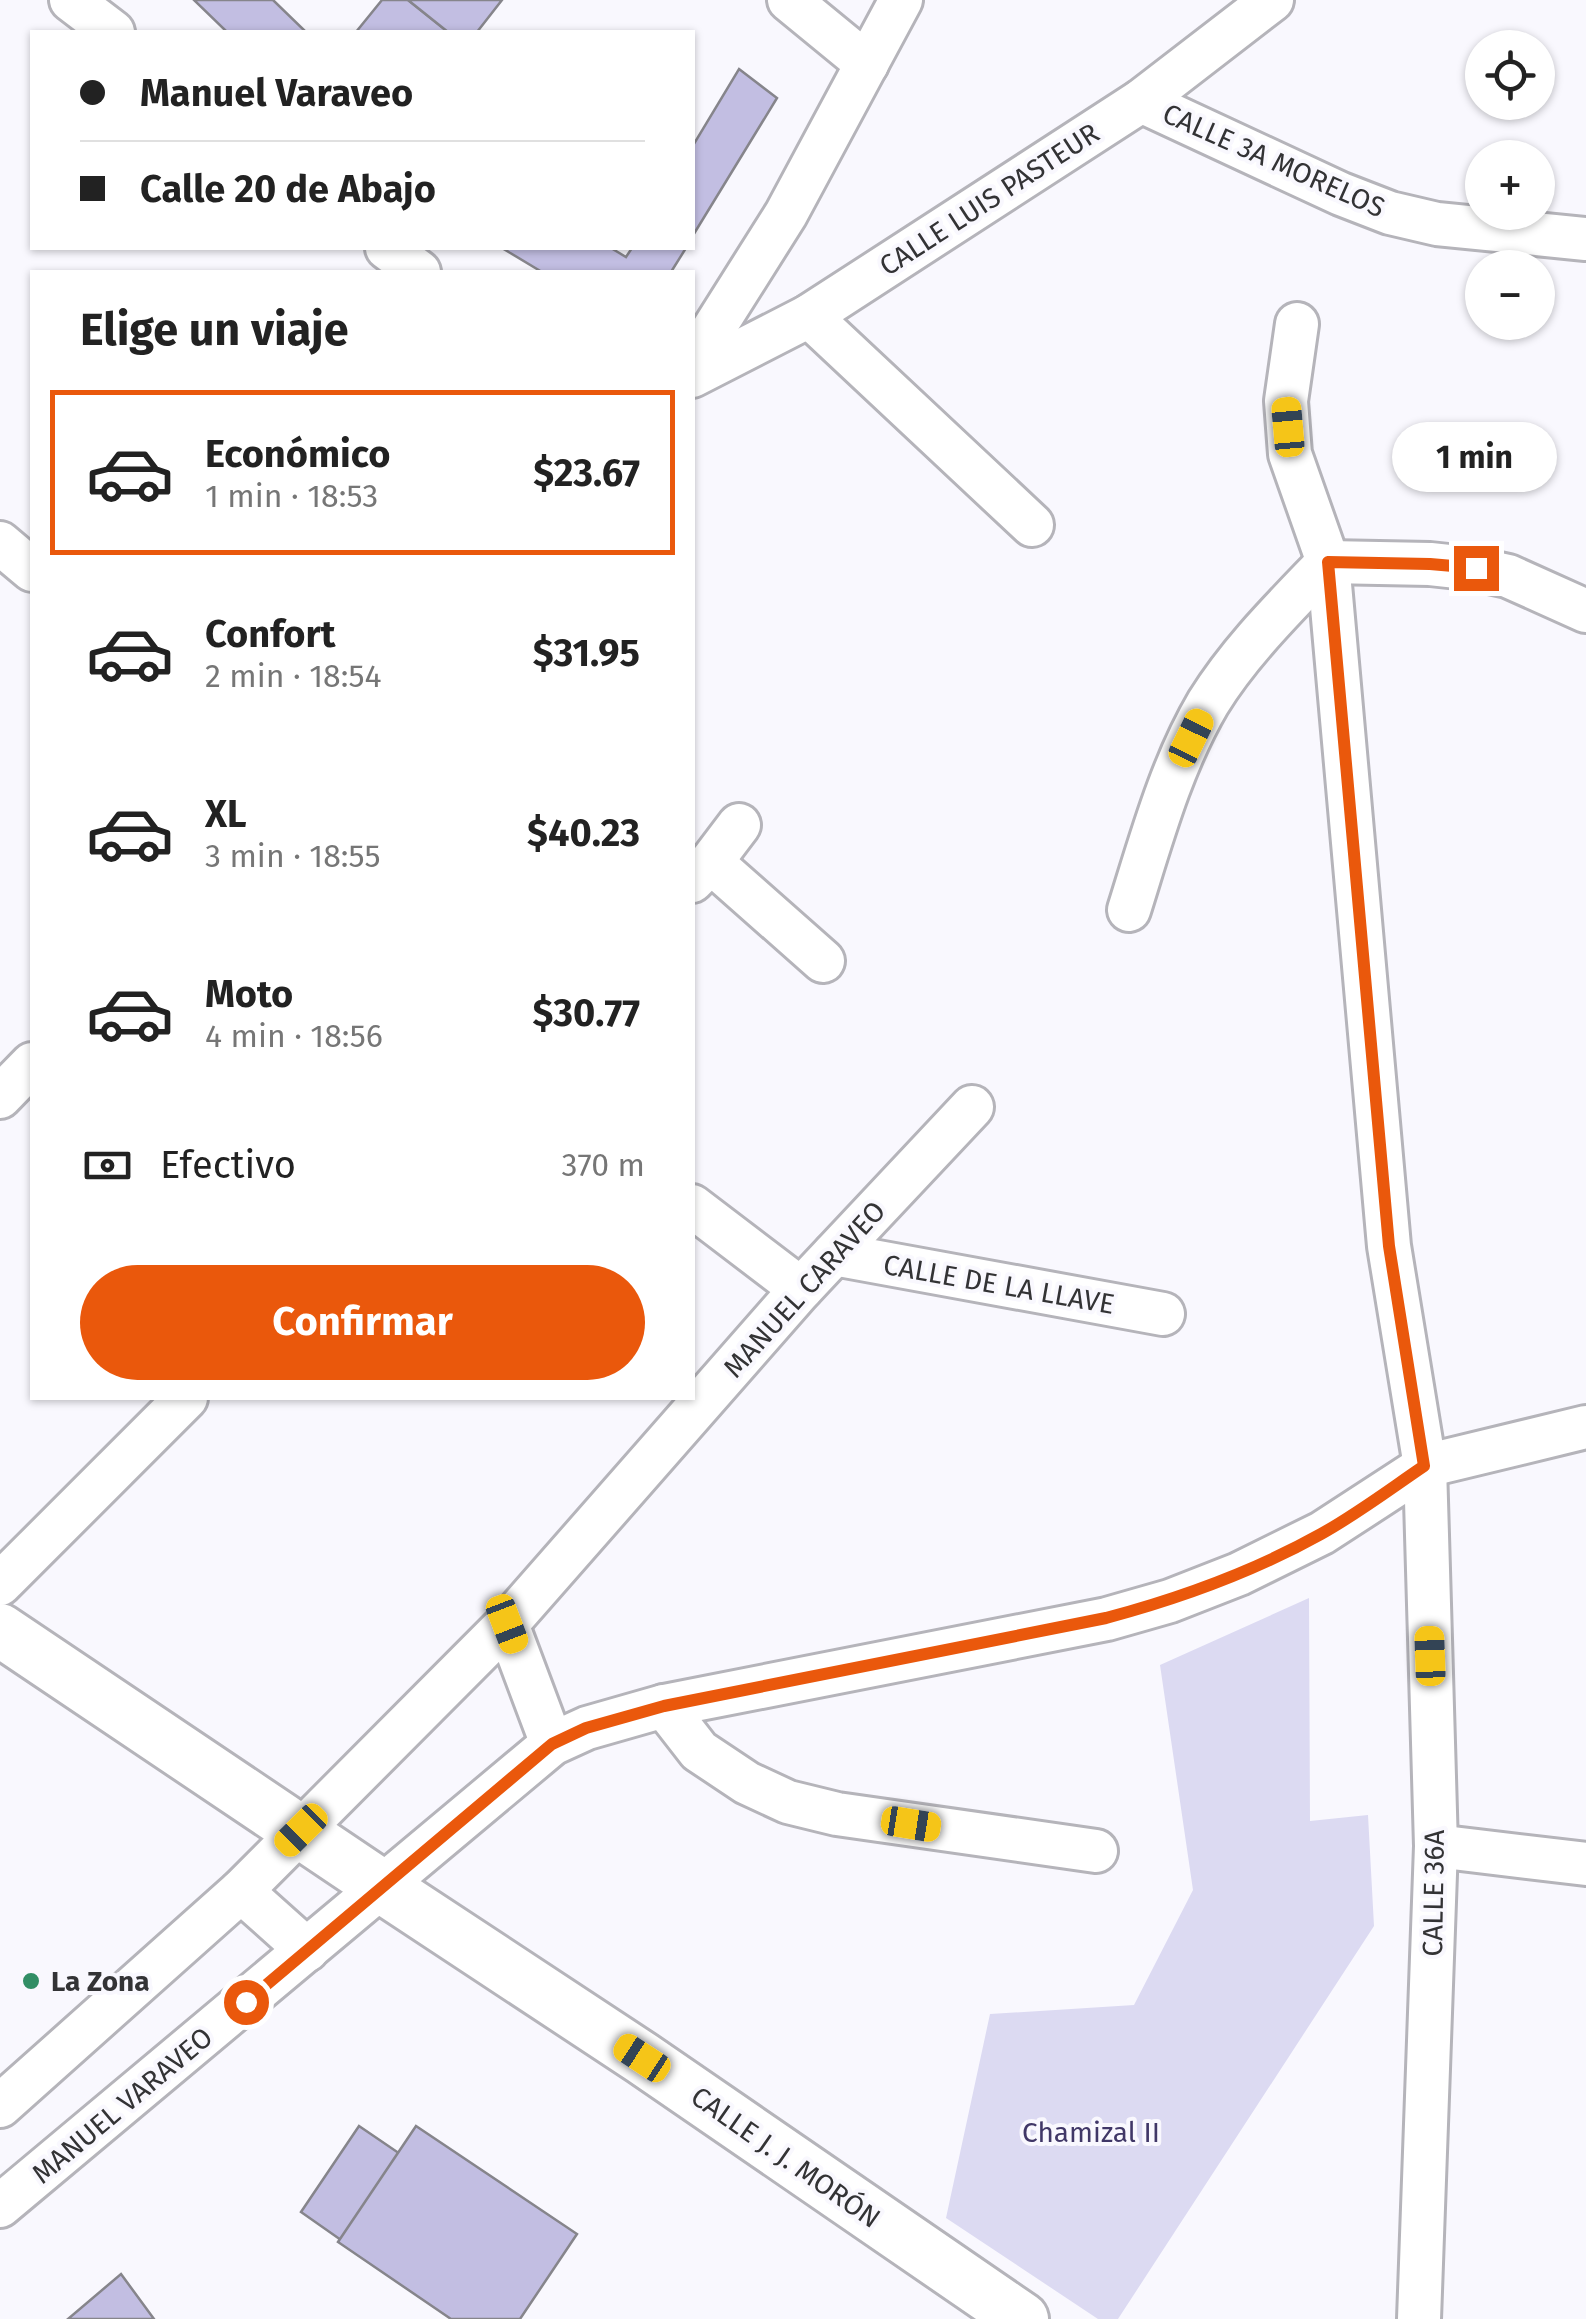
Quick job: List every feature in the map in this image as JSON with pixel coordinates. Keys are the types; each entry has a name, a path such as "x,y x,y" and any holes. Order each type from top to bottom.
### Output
{"main road":[{"name":"CALLE J. J. MORÓN","path":"0,1630 642,2058 1022,2319"}],"street":[{"path":"71,0 110,30"},
{"path":"789,0 867,64"},
{"path":"695,357 786,214 900,0"},
{"name":"CALLE LUIS PASTEUR","path":"695,374 809,316 1140,100 1272,0"},
{"name":"CALLE 3A MORELOS","path":"1140,100 1390,213 1438,224 1586,239"},
{"path":"390,250 415,270"},
{"path":"809,316 1032,525"},
{"name":"CALLE 36A","path":"1297,324 1286,401 1290,454 1328,562 1389,1246 1424,1466 1436,1846 1419,2319"},
{"path":"0,542 30,568"},
{"path":"1129,910 1174,774 1208,703 1229,672 1328,562 1476,568 1508,576 1586,611"},
{"path":"739,825 702,872 823,961"},
{"path":"0,1097 30,1066"},
{"name":"MANUEL CARAVEO","path":"0,2106 241,1890 507,1624 801,1289 972,1107"},
{"path":"695,1208 801,1289"},
{"name":"CALLE DE LA LLAVE","path":"834,1254 1163,1314"},
{"path":"0,1584 184,1400"},
{"name":"MANUEL VARAVEO","path":"0,2206 552,1744 586,1728 664,1706 1106,1618 1170,1601 1240,1574 1322,1533 1424,1466 1586,1427"},
{"path":"507,1624 552,1744"},
{"path":"664,1706 699,1751 747,1783 788,1802 837,1814 1096,1851"},
{"path":"1436,1846 1586,1864"},
{"path":"241,1890 307,1950"}],"green space":[{"name":"Chamizal II","path":"1309,1598 1310,1821 1368,1815 1374,1926 1118,2319 1098,2319 946,2218 990,2014 1134,2005 1193,1890 1160,1665"}],"building":[{"path":"194,0 273,0 304,30 225,30"},
{"path":"382,0 408,0 446,30 358,30"},
{"path":"408,0 502,0 479,30 446,30"},
{"path":"739,69 777,98 695,232 695,142"},
{"path":"505,250 614,250 626,257 631,250 685,250 672,270 539,270"},
{"path":"359,2126 409,2160 351,2247 301,2212"},
{"path":"416,2126 577,2234 520,2319 451,2319 338,2242"},
{"path":"121,2274 154,2319 68,2319"}],"place":[{"name":"La Zona","path":"31,1981"}],"route":[{"path":"246,2002 552,1744 586,1728 664,1706 1106,1618 1170,1601 1240,1574 1322,1533 1424,1466 1389,1246 1328,562 1476,568"}]}
